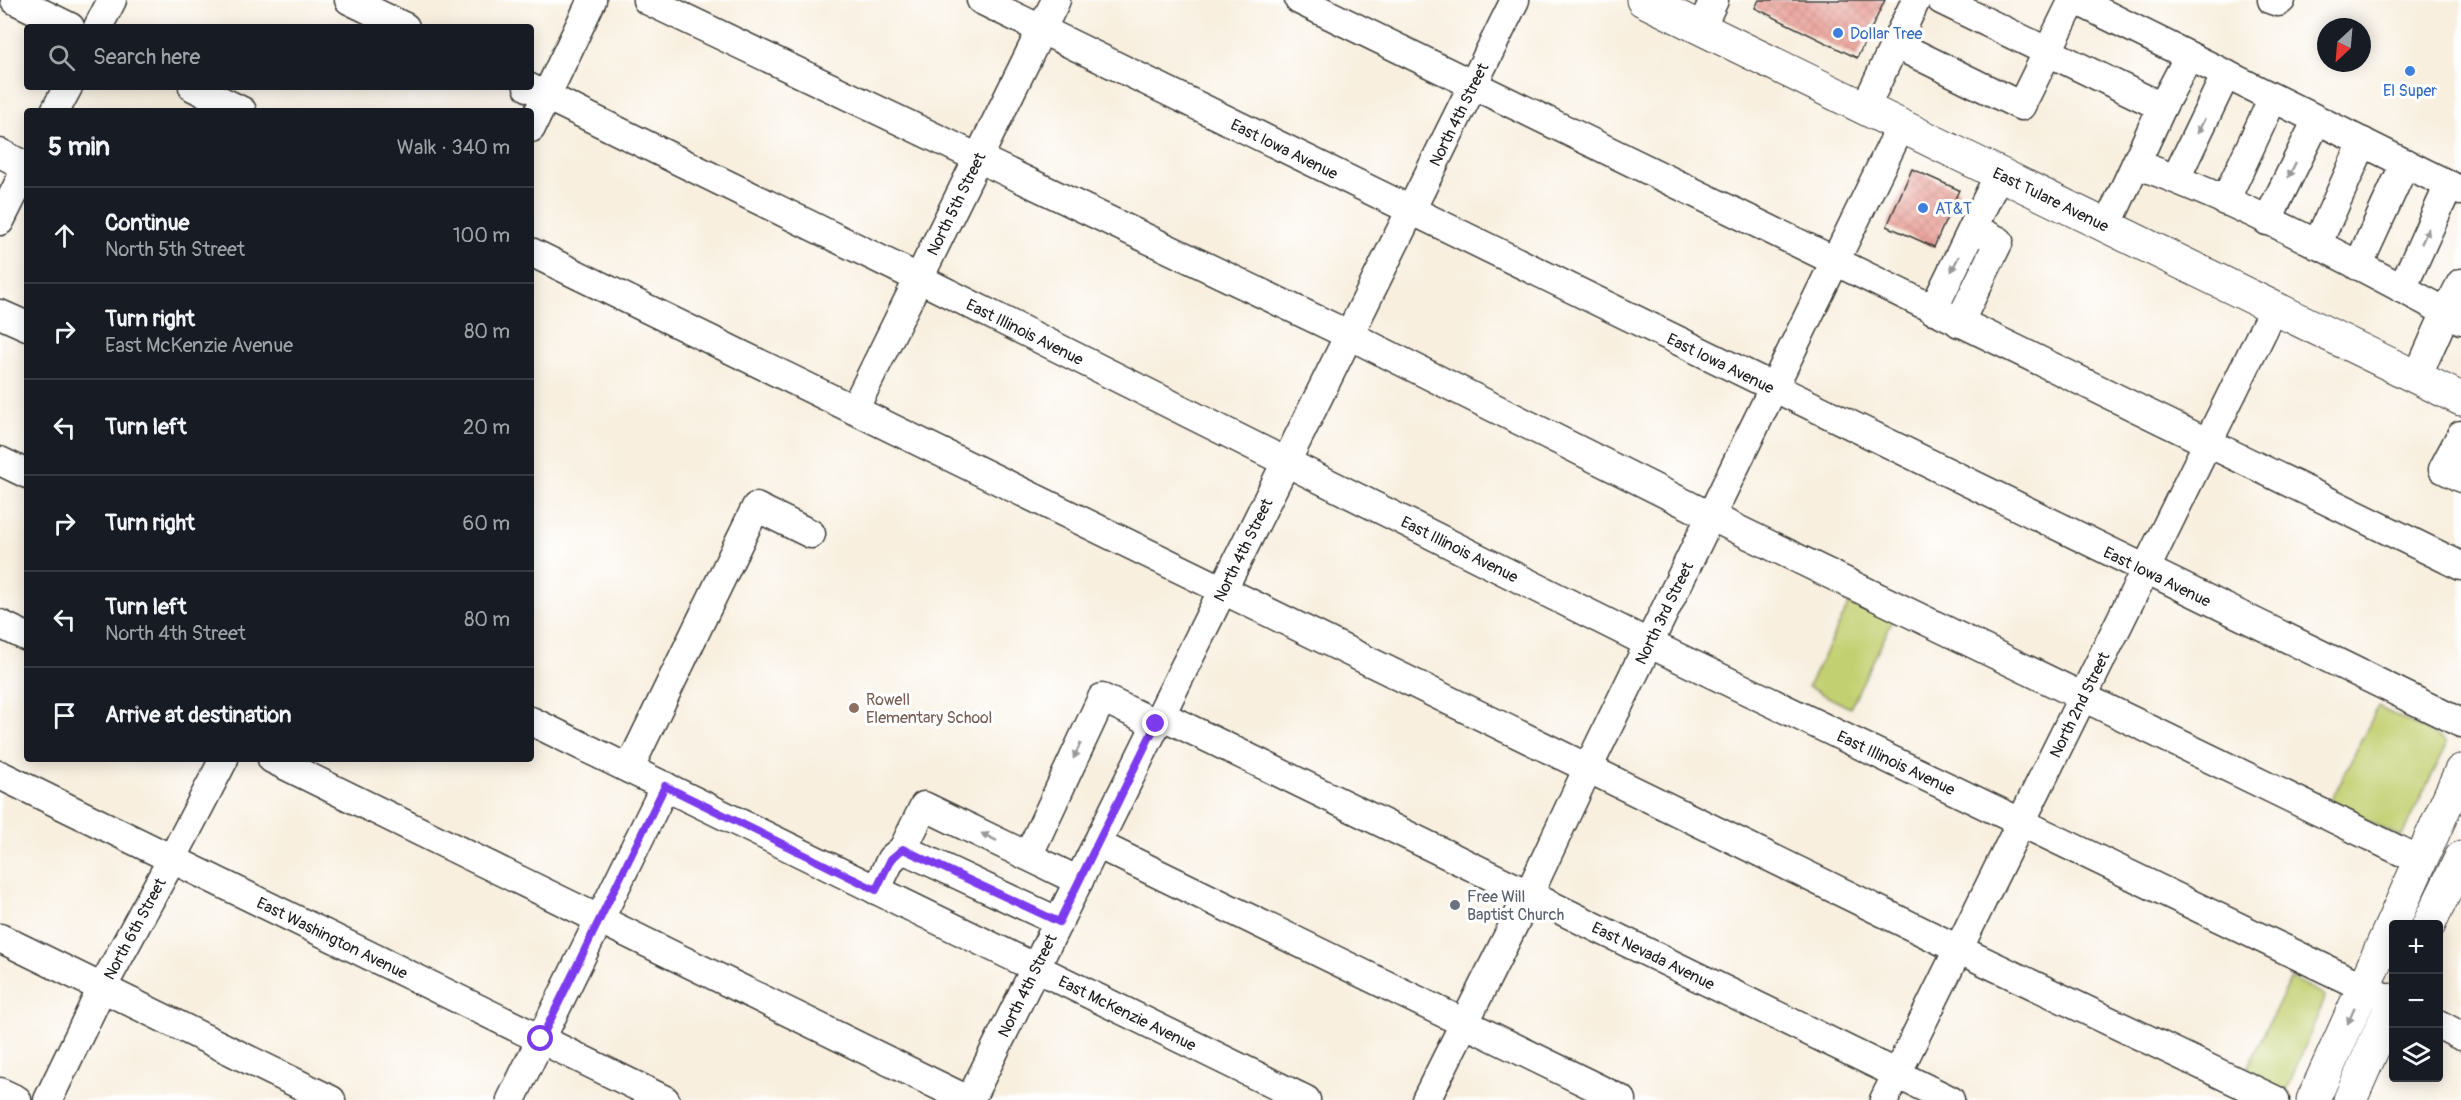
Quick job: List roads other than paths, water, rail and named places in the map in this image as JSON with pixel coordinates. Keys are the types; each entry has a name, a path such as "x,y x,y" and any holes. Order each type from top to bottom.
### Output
{"main road":[{"name":"East Tulare Avenue","path":"1643,0 1708,14 1865,108 2461,399"},
{"path":"2313,1100 2461,771"},
{"path":"2431,920 2458,869 2454,839 2461,815"},
{"path":"2350,1100 2389,1010"}],"street":[{"path":"15,0 64,24"},
{"path":"100,24 112,0"},
{"path":"350,0 399,24"},
{"path":"534,113 538,92 592,0"},
{"path":"647,0 1349,335 1710,516 2421,861"},
{"name":"East Iowa Avenue","path":"981,0 1411,209 2144,571 2461,723"},
{"name":"North 5th Street","path":"854,410 1056,0"},
{"path":"1299,0 2461,566"},
{"name":"North 4th Street","path":"969,1100 1515,0"},
{"path":"1865,108 1916,0"},
{"path":"1941,0 2162,107"},
{"path":"1895,44 2021,106 2074,0 2455,188 2402,289"},
{"path":"2272,0 2278,2 2281,0"},
{"path":"2107,226 2188,56"},
{"path":"2176,178 2226,74"},
{"path":"58,108 66,90"},
{"path":"199,90 236,108"},
{"name":"East Illinois Avenue","path":"538,92 918,278 1648,643 2389,999"},
{"path":"2225,201 2273,98"},
{"path":"2267,221 2317,120"},
{"name":"North 3rd Street","path":"1426,1100 1530,894 1648,643 1901,126"},
{"path":"2317,245 2363,142"},
{"path":"0,153 24,165"},
{"path":"2358,266 2405,163"},
{"path":"2136,164 2176,178 2267,221 2453,316"},
{"path":"0,221 24,173"},
{"path":"1933,310 1999,174"},
{"path":"1959,323 1999,241 1972,228"},
{"path":"534,253 1960,950 2275,1100"},
{"path":"2417,377 2453,316 2461,283"},
{"name":"North 2nd Street","path":"1884,1100 1960,950 2081,697 2274,308"},
{"path":"0,314 24,325"},
{"path":"2461,435 2443,469 2461,478"},
{"path":"0,461 24,473"},
{"path":"629,769 756,507 811,534"},
{"path":"0,624 24,636"},
{"name":"East Nevada Avenue","path":"1028,856 1102,698 1159,720 1530,894 1950,1100"},
{"name":"East McKenzie Avenue","path":"534,722 1306,1100"},
{"name":"North 6th Street","path":"48,1100 102,988 222,762"},
{"path":"278,762 969,1100"},
{"name":"East Washington Avenue","path":"0,775 665,1100"},
{"path":"511,1100 665,786"},
{"path":"876,890 891,859 903,849 924,806 1079,881"},
{"path":"1097,844 1464,1025 1622,1100"},
{"path":"903,849 1059,922"},
{"path":"0,938 331,1100"},
{"path":"2443,1026 2461,1036"},
{"path":"0,1092 17,1100"}],"place":[{"name":"Dollar Tree","path":"1838,33"},
{"name":"El Super","path":"2410,71"},
{"name":"AT&T","path":"1923,208"},
{"name":"Rowell Elementary School","path":"854,708"},
{"name":"Free Will Baptist Church","path":"1455,905"}]}
